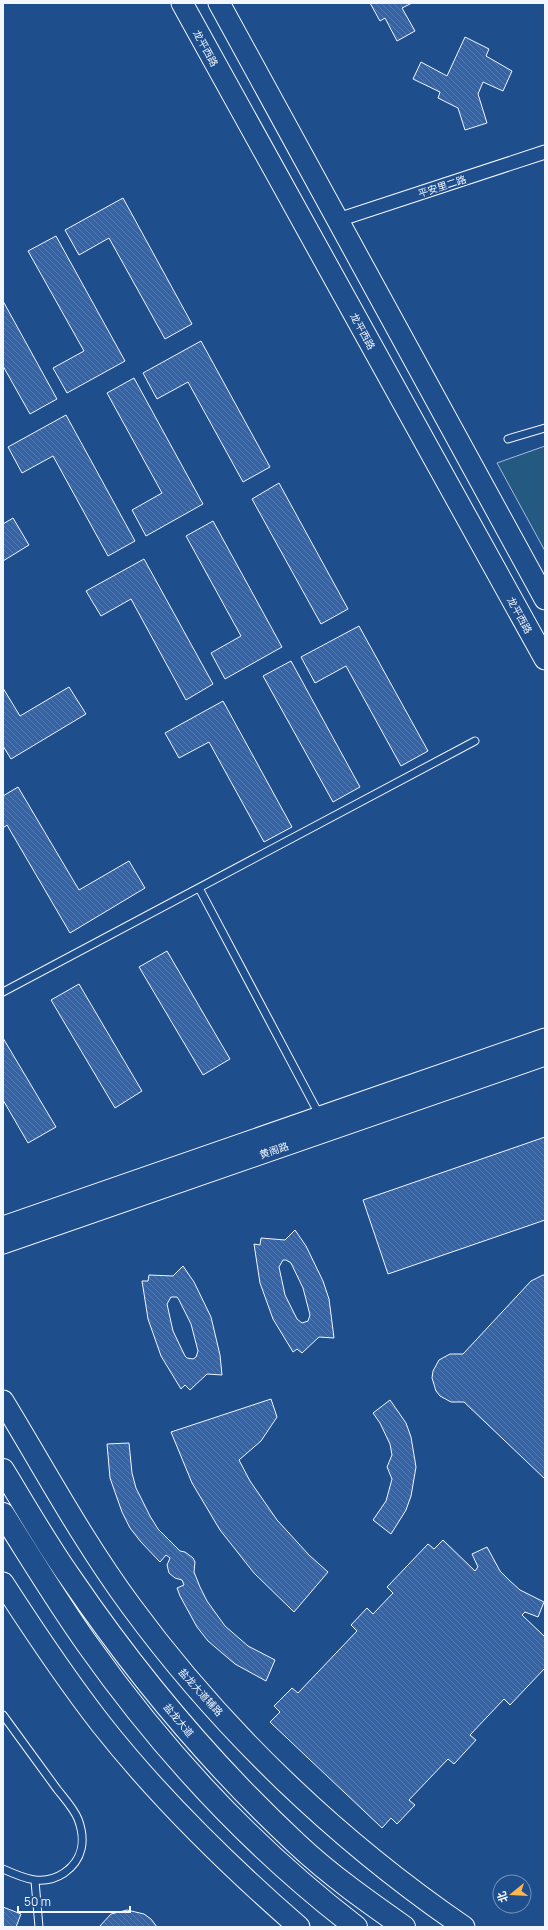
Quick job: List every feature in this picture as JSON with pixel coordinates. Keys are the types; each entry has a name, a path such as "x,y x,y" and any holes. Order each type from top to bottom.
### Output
{"highway":[{"name":"盐龙大道","path":"3,1470 69,1576 102,1624 187,1730 239,1787 292,1839 347,1886 404,1927"},
{"path":"3,1514 54,1595 89,1646 129,1700 176,1756 226,1811 274,1858 329,1907 356,1927"}],"main road":[{"name":"龙平西路","path":"182,3 545,659"},
{"path":"219,3 545,599"},
{"path":"348,303 375,288"},
{"name":"黄阁路","path":"3,1244 324,1124 545,1038"},
{"name":"黄阁路","path":"3,1226 324,1124 545,1056"},
{"name":"盐龙大道辅路","path":"3,1401 95,1553 130,1604 175,1663 274,1770 333,1824 384,1867 464,1927"},
{"path":"3,1583 63,1673 102,1725 149,1781 205,1841 253,1887 299,1927"}],"street":[{"name":"平安里二路","path":"338,220 545,152"}],"lane":[{"path":"508,439 545,428"},
{"path":"3,992 475,742"},
{"path":"199,888 324,1124"},
{"path":"3,1715 78,1818 83,1841 80,1856 69,1869 53,1878 44,1881 35,1881 17,1876 3,1869"},
{"path":"35,1881 39,1927"}],"shaded area":[{"path":"545,446 545,551 497,463"}],"building":[{"path":"370,3 412,3 402,8 415,31 397,41 385,18 380,21"},
{"path":"465,37 489,49 486,56 512,71 503,91 483,82 478,94 487,123 465,130 458,108 438,98 440,92 413,79 421,62 447,76"},
{"path":"123,198 192,324 165,339 109,238 79,255 65,230"},
{"path":"56,236 125,361 67,393 53,368 84,351 28,251"},
{"path":"3,301 57,399 30,414 3,366"},
{"path":"201,341 270,467 243,482 188,382 157,399 143,373"},
{"path":"134,378 203,504 146,536 132,510 162,493 107,393"},
{"path":"66,415 135,541 108,556 53,456 22,473 8,447"},
{"path":"279,483 348,609 321,624 252,499"},
{"path":"13,518 29,545 3,561 3,524"},
{"path":"213,521 282,647 225,679 211,653 241,636 186,536"},
{"path":"144,559 213,684 186,700 131,599 101,616 86,591"},
{"path":"359,626 428,751 401,766 346,666 315,683 301,657"},
{"path":"291,661 360,787 333,802 263,676"},
{"path":"69,687 86,714 11,759 3,746 3,688 20,716"},
{"path":"223,701 292,827 264,842 209,742 179,758 165,733"},
{"path":"18,787 79,890 129,861 145,888 70,933 7,825 3,828 3,796"},
{"path":"167,951 230,1059 203,1075 139,967"},
{"path":"79,984 142,1091 115,1108 51,1000"},
{"path":"3,1038 56,1127 28,1143 3,1100"},
{"path":"545,1137 545,1220 388,1274 363,1200"},
{"path":"295,1230 306,1246 323,1281 329,1299 334,1338 319,1337 302,1353 297,1349 293,1352 273,1319 260,1283 254,1244 260,1245 261,1238 285,1240","holes":["283,1260 291,1263 303,1288 310,1315 308,1321 302,1323 297,1319 285,1295 279,1267"]},
{"path":"183,1266 194,1282 211,1317 220,1355 222,1375 207,1374 190,1390 185,1385 181,1389 161,1356 148,1319 142,1281 148,1281 149,1275 173,1276","holes":["171,1297 177,1297 191,1324 198,1351 196,1357 193,1359 185,1356 173,1331 167,1304"]},
{"path":"545,1275 545,1479 464,1402 451,1402 440,1396 436,1391 432,1378 433,1371 439,1360 450,1354 463,1354 531,1281"},
{"path":"271,1399 277,1417 261,1441 239,1460 250,1481 277,1520 309,1555 328,1572 294,1612 254,1573 220,1530 192,1483 171,1432"},
{"path":"390,1400 406,1423 411,1437 416,1467 411,1496 406,1510 391,1534 373,1520 386,1501 392,1479 387,1467 392,1455 390,1444 380,1423 373,1413"},
{"path":"129,1443 132,1473 136,1488 158,1529 180,1551 185,1552 193,1558 195,1562 194,1572 200,1587 207,1601 225,1626 248,1646 275,1660 266,1681 235,1664 208,1641 197,1627 180,1596 177,1588 184,1585 182,1580 175,1578 169,1573 167,1565 170,1558 166,1555 160,1562 130,1528 122,1512 110,1478 107,1444"},
{"path":"443,1540 475,1571 478,1567 472,1554 487,1547 500,1571 510,1581 520,1590 544,1602 538,1617 525,1612 522,1615 545,1637 545,1668 510,1705 504,1699 470,1735 476,1740 454,1764 448,1759 409,1800 415,1805 397,1824 391,1818 382,1828 270,1722 280,1712 274,1706 292,1688 298,1693 357,1631 351,1625 367,1608 373,1614 393,1593 387,1587 428,1544 434,1549"},
{"path":"3,1907 21,1914 16,1927 3,1927"},
{"path":"127,1910 144,1914 151,1919 157,1927 99,1927 111,1914"}]}
